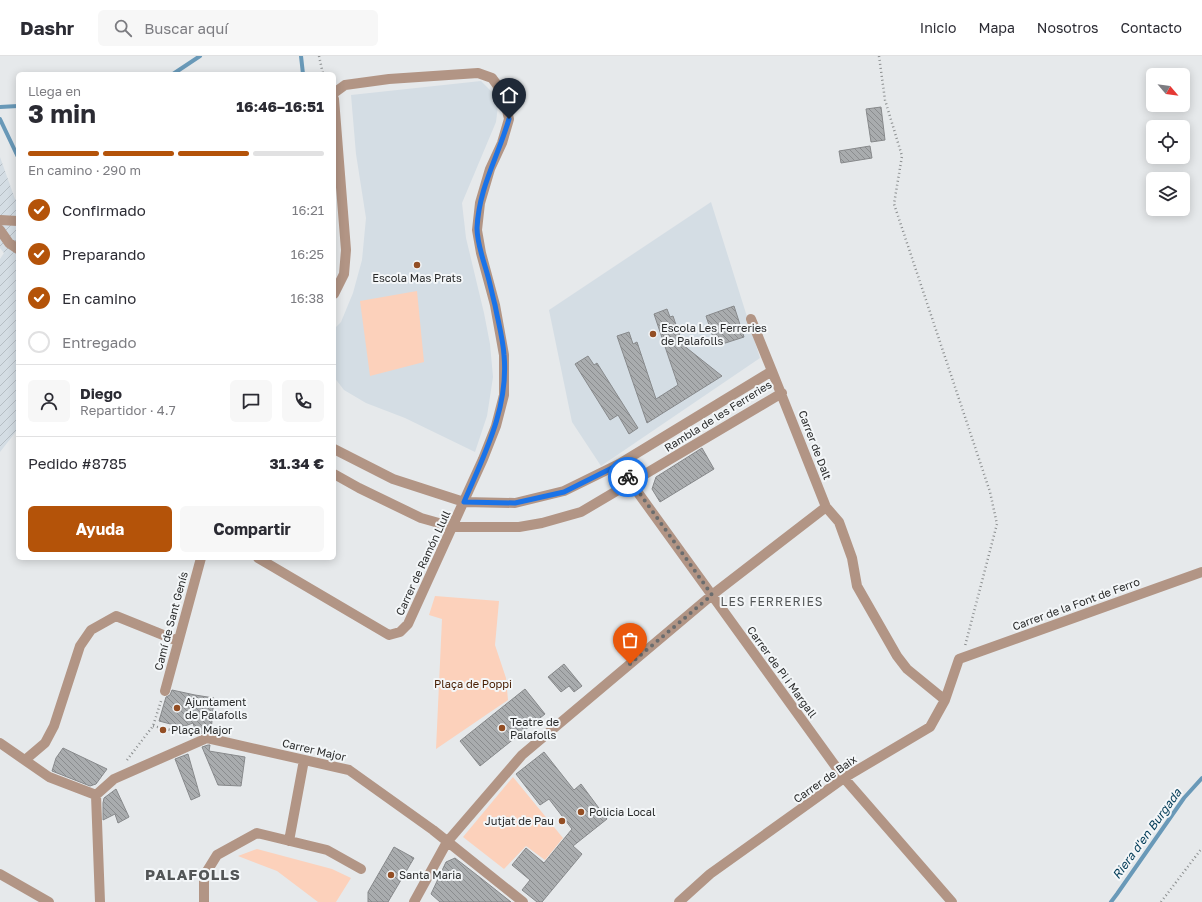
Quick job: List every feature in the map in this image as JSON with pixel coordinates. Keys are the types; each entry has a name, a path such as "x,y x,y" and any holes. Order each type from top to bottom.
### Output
{"street":[{"name":"Carrer de Ramón Llull","path":"261,560 389,635 400,632 408,624 464,502 496,426 504,395 504,355 477,230 480,203 490,169 502,143 509,119 503,93 492,78 478,73 388,79 345,85 336,92"},
{"path":"336,124 346,250 344,274 336,290"},
{"path":"0,220 16,221"},
{"path":"0,230 9,243 16,248"},
{"path":"751,319 772,371"},
{"name":"Rambla de les Ferreries","path":"336,450 393,479 464,502 515,503 564,492 620,464 772,371 782,393 581,512 542,523 519,527 453,527 420,518 336,475"},
{"name":"Carrer de Dalt","path":"782,393 826,507 839,522 852,558 857,586 897,656 907,670 945,700"},
{"name":"Carrer de Pi i Margall","path":"620,464 631,483 844,778 952,902"},
{"path":"414,902 447,842 522,755 712,595 826,507"},
{"name":"Camí de Sant Genís","path":"165,691 200,560"},
{"name":"Carrer de la Font de Ferro","path":"960,658 1202,572"},
{"path":"25,760 45,743 54,726 80,646 91,630 116,616 178,640"},
{"name":"Carrer de Baix","path":"679,902 710,874 844,778 930,727 945,700 960,658"},
{"path":"96,795 114,779 207,738"},
{"name":"Carrer Major","path":"207,738 349,770 433,830 523,902"},
{"path":"0,743 49,777 96,795"},
{"path":"289,841 304,760"},
{"path":"96,795 100,902"},
{"path":"204,902 204,876 217,855 257,833 327,850 362,869"},
{"path":"0,874 49,902"}],"path":[{"path":"319,56 323,72"},
{"path":"879,56 885,100 902,156 894,204 990,492 997,524 960,658"},
{"path":"114,779 153,726 165,691"},
{"path":"153,726 207,738"},
{"path":"1161,902 1202,848"}],"shaded area":[{"name":"Escola Mas Prats","path":"481,81 493,93 498,106 496,122 462,203 466,238 490,344 493,377 487,416 475,452 405,418 366,403 344,390 336,380 336,327 341,322 353,293 362,260 366,218 356,154 351,95"},
{"path":"0,157 16,199 16,432 0,452 0,259 4,253 0,248"},
{"name":"Escola Les Ferreries de Palafolls","path":"711,202 760,358 601,466 572,422 549,310"}],"green space":[{"path":"417,291 424,362 370,376 360,301"},
{"name":"Plaça de Poppi","path":"435,596 499,601 495,645 506,678 508,700 436,749 442,619 429,615"},
{"path":"513,777 563,838 545,860 526,846 504,869 463,837"},
{"path":"257,849 332,869 351,878 336,902 318,902 277,871 238,856"}],"building":[{"path":"881,107 885,140 871,142 866,109"},
{"path":"870,146 872,158 841,163 839,151"},
{"path":"734,306 744,337 716,346 706,316"},
{"path":"667,309 670,317 673,316 683,345 722,376 647,423 617,336 629,332 633,344 637,342 656,399 678,385 654,314"},
{"path":"588,356 594,365 597,363 638,428 629,434 618,415 610,420 575,364"},
{"path":"702,448 714,469 660,502 652,489 656,477"},
{"path":"564,664 582,686 574,692 569,686 561,692 548,677"},
{"name":"Teatre de Palafolls","path":"525,689 545,714 480,766 460,741"},
{"path":"172,690 214,698 211,732 205,732 197,735 193,723 182,727 159,721 166,697 170,695"},
{"path":"210,745 209,751 245,757 241,786 218,785 202,747"},
{"path":"63,748 107,769 96,784 90,786 52,771 56,758"},
{"path":"544,752 574,790 581,784 607,819 573,846 582,854 542,902 537,902 522,890 530,880 512,865 526,848 544,863 572,829 549,799 540,805 516,774"},
{"path":"188,754 200,796 191,800 175,759"},
{"path":"116,789 129,817 118,823 115,814 103,820 104,798"},
{"name":"Santa Maria","path":"394,847 414,858 388,902 368,902 368,892"},
{"path":"455,858 511,902 440,902 431,894 446,862"}],"waterway":[{"path":"176,72 200,56"},
{"path":"301,56 303,72"},
{"path":"0,107 16,106"},
{"path":"0,119 16,153"},
{"name":"Riera d'en Burgada","path":"1111,902 1184,798 1202,778"}],"way so far":[{"path":"628,477 712,595 630,664"}],"place":[{"name":"Escola Mas Prats","path":"417,265"},
{"name":"Escola Les Ferreries de Palafolls","path":"653,334"},
{"name":"Ajuntament de Palafolls","path":"177,708"},
{"name":"Teatre de Palafolls","path":"502,728"},
{"name":"Plaça Major","path":"163,730"},
{"name":"Policia Local","path":"581,812"},
{"name":"Jutjat de Pau","path":"562,821"},
{"name":"Santa Maria","path":"391,875"}],"district":[{"name":"LES FERRERIES","path":"772,602"},
{"name":"PALAFOLLS","path":"193,875"}],"route":[{"path":"509,119 502,143 490,169 480,203 477,230 481,254 488,275 504,355 504,395 496,426 464,502 515,503 564,492 620,464 628,477"}]}
